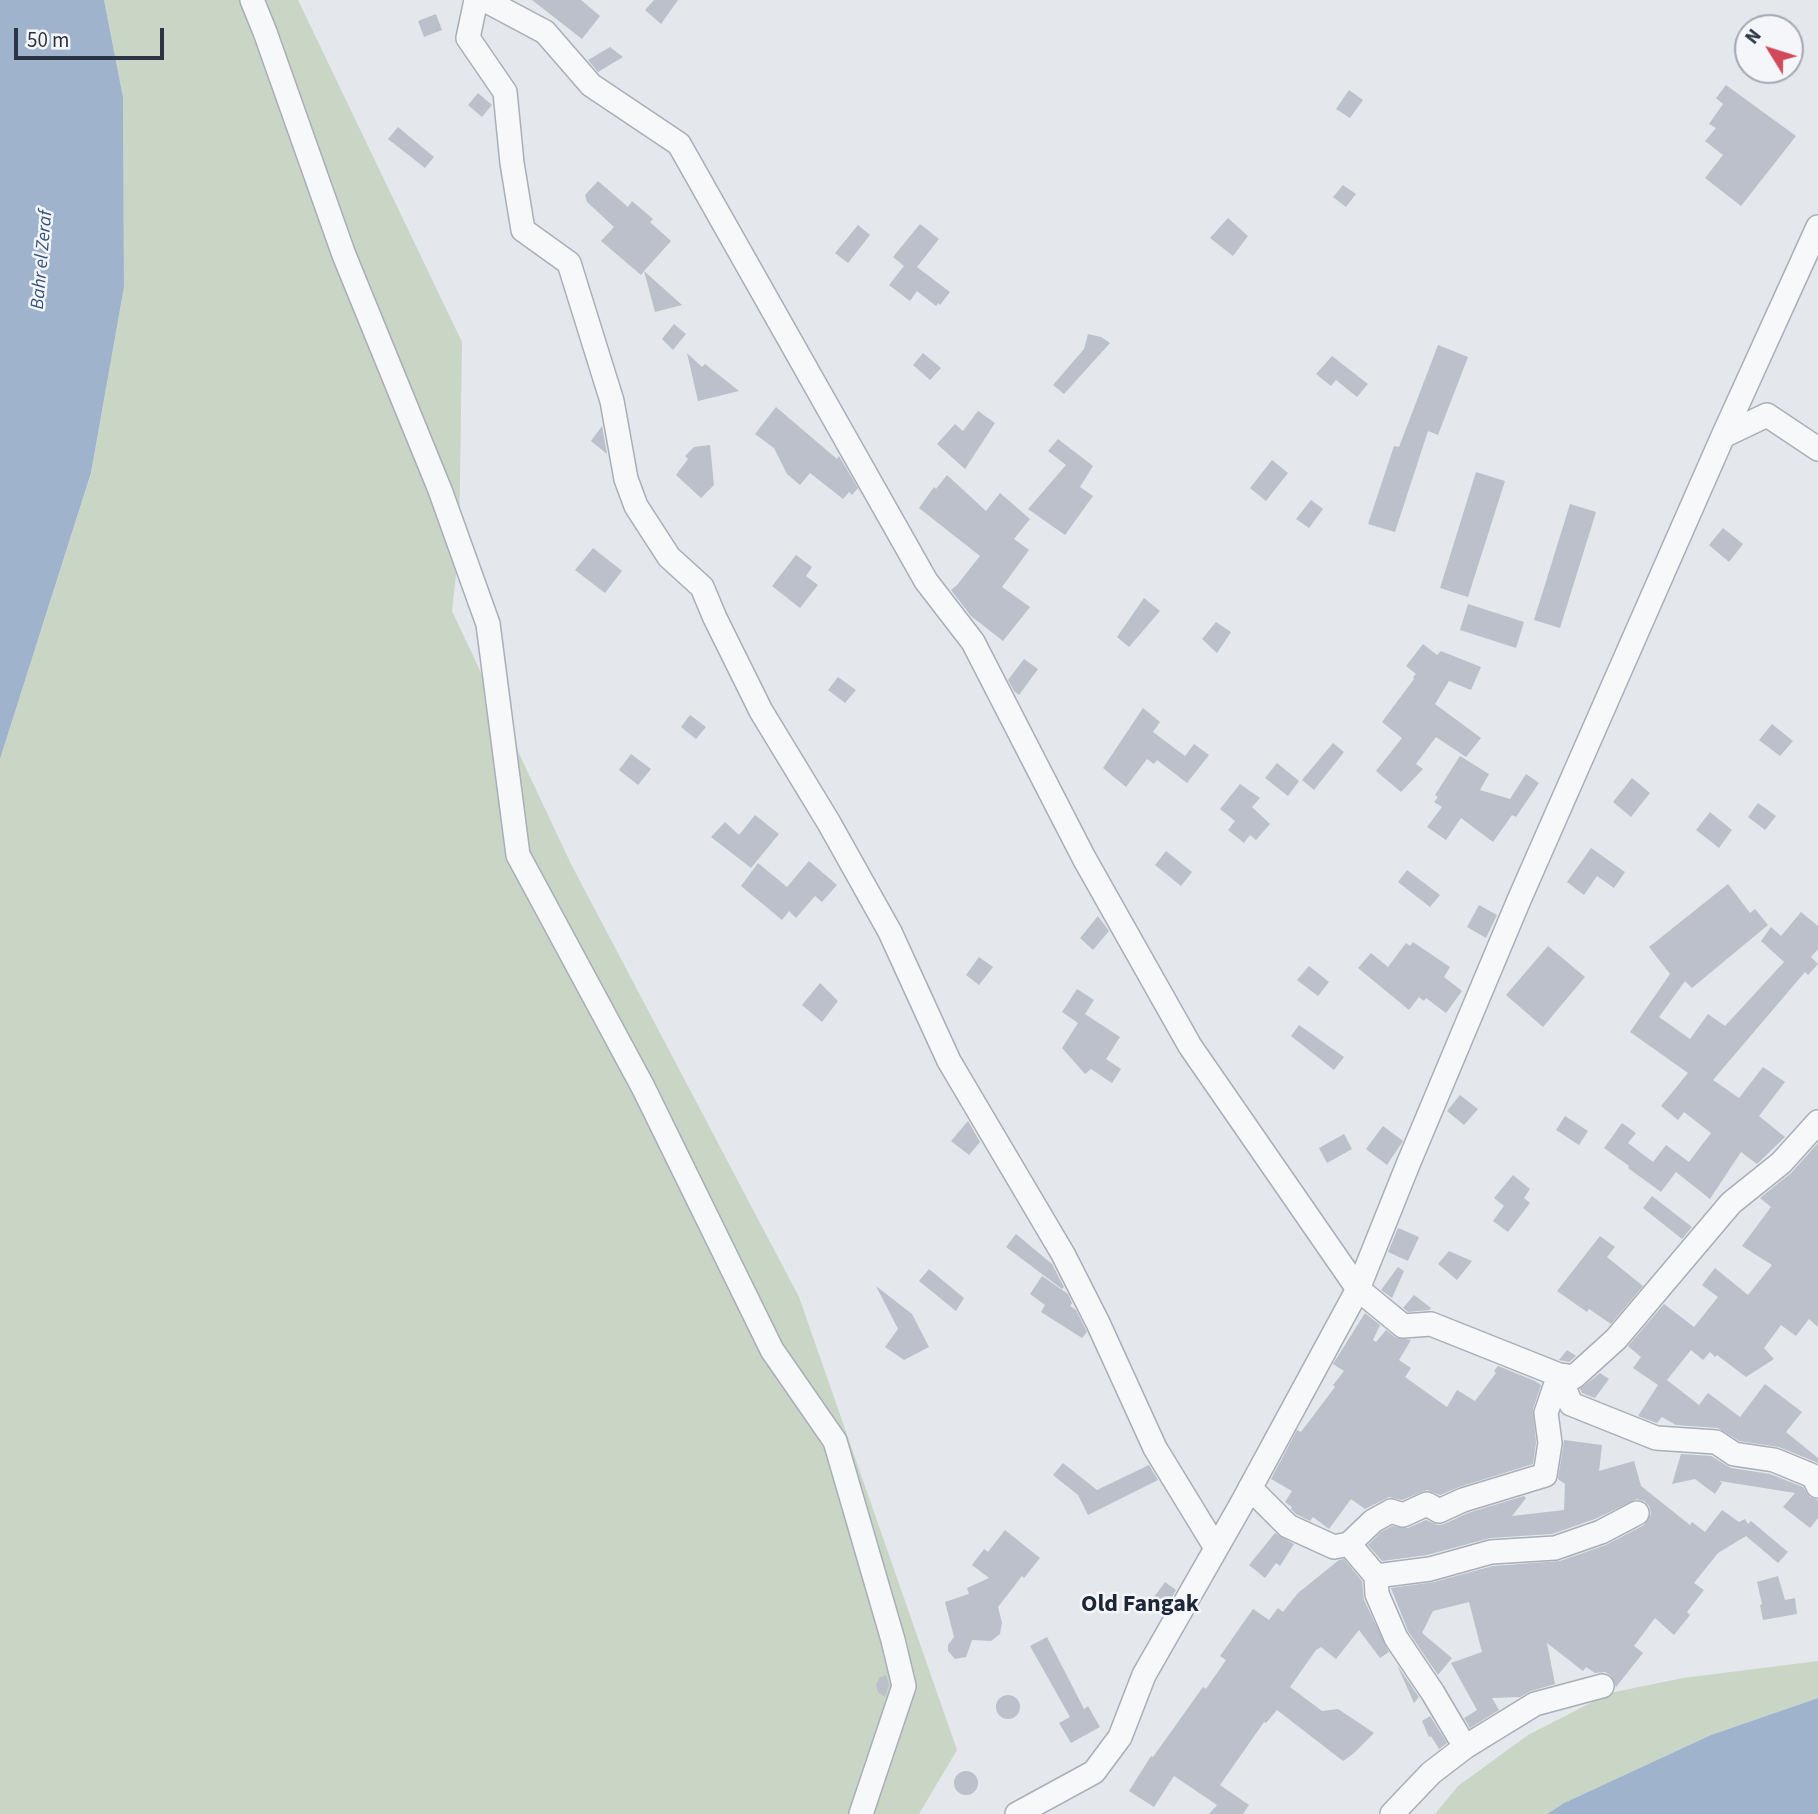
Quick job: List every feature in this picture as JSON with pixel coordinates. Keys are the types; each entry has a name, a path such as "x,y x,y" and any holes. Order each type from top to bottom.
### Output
{"street":[{"path":"252,0 344,255 440,490 488,624 518,855 643,1087 772,1350 835,1441 904,1686 862,1814"},
{"path":"476,0 468,38 505,92 512,163 523,230 569,262 612,401 626,479 636,506 669,557 702,587 761,711 829,823 890,932 949,1061 1063,1254 1098,1322 1155,1448 1216,1548"},
{"path":"485,0 545,32 592,85 679,144 926,581 973,642 1084,858 1190,1046 1358,1289 1403,1326 1431,1324 1559,1376 1574,1377 1616,1339 1731,1203 1781,1163 1818,1122"},
{"path":"1017,1814 1094,1772 1120,1737 1144,1675 1358,1289 1514,912 1818,227"},
{"path":"1723,436 1767,415 1818,449"},
{"path":"1250,1488 1288,1526 1334,1547 1349,1544 1373,1521 1391,1511 1403,1515 1427,1504 1439,1511 1463,1500 1545,1475 1550,1443 1546,1413 1559,1376"},
{"path":"1559,1376 1571,1404 1656,1438 1716,1442 1734,1454 1774,1460 1813,1476 1818,1486"},
{"path":"1376,1576 1430,1569 1492,1552 1555,1548 1601,1532 1637,1513"},
{"path":"1349,1544 1376,1576 1377,1594 1396,1638 1465,1747"},
{"path":"1392,1814 1431,1773 1465,1747 1535,1704 1602,1686"}],"green space":[{"path":"104,0 298,0 462,342 459,547 452,611 571,864 799,1297 957,1750 919,1814 0,1814 0,759 91,474 124,287 123,97"},
{"path":"1818,1661 1818,1698 1711,1735 1564,1803 1547,1814 1435,1814 1458,1786 1528,1735 1610,1693 1683,1678"}],"water":[{"name":"Bahr el Zeraf","path":"0,0 104,0 123,97 124,287 91,473 0,759"},
{"path":"1818,1698 1818,1814 1547,1814 1564,1803 1711,1735"}],"building":[{"path":"532,0 581,0 600,16 582,39"},
{"path":"654,0 678,0 661,24 645,10"},
{"path":"436,14 442,30 424,37 418,21"},
{"path":"610,47 623,57 598,72 588,60"},
{"path":"1726,85 1796,136 1741,206 1705,178 1723,155 1705,141 1716,128 1709,124 1723,104 1716,98"},
{"path":"1349,90 1363,100 1350,118 1336,109"},
{"path":"478,93 492,105 482,117 468,105"},
{"path":"398,127 434,157 425,168 388,139"},
{"path":"598,181 628,207 632,201 653,219 650,222 671,241 641,275 601,241 614,227 587,202 585,195"},
{"path":"1343,185 1356,194 1346,207 1333,197"},
{"path":"1228,218 1248,236 1233,256 1210,238"},
{"path":"920,224 939,239 917,267 950,292 940,305 938,303 936,306 917,291 910,301 889,285 904,266 893,257"},
{"path":"858,225 870,235 848,263 835,253"},
{"path":"644,271 682,305 655,312"},
{"path":"674,324 686,334 673,350 662,339"},
{"path":"1088,334 1101,337 1110,343 1064,394 1053,385 1084,349"},
{"path":"1438,345 1468,357 1438,435 1428,431 1395,532 1368,524 1394,446 1399,447"},
{"path":"687,353 702,367 705,364 739,391 698,401"},
{"path":"923,353 941,368 930,380 913,365"},
{"path":"1332,356 1368,384 1357,397 1336,380 1331,386 1316,374"},
{"path":"776,407 837,459 839,456 858,488 852,495 849,492 843,499 810,473 800,485 787,474 774,448 755,434"},
{"path":"978,411 995,423 965,469 937,444 955,424 963,431"},
{"path":"602,426 607,454 591,441"},
{"path":"1058,439 1093,466 1080,487 1093,496 1065,535 1028,509 1066,465 1048,451"},
{"path":"710,445 714,485 701,498 676,475 688,459 685,456 694,447"},
{"path":"1272,460 1288,473 1266,501 1250,488"},
{"path":"1476,472 1505,481 1468,597 1440,588"},
{"path":"947,475 986,511 1000,493 1030,519 1014,539 1029,550 1002,587 1030,607 1003,641 971,616 951,590 980,556 919,508 934,487 936,489"},
{"path":"1311,500 1323,509 1309,528 1296,519"},
{"path":"1570,504 1596,512 1560,628 1534,620"},
{"path":"1723,528 1743,544 1729,562 1709,545"},
{"path":"593,548 622,571 605,593 575,570"},
{"path":"796,555 812,567 806,576 818,585 800,608 772,586"},
{"path":"1144,598 1160,611 1129,647 1117,637"},
{"path":"1468,604 1524,622 1516,648 1460,630"},
{"path":"1216,622 1231,632 1217,653 1202,639"},
{"path":"1423,644 1437,655 1441,651 1481,667 1471,690 1449,681 1435,704 1481,738 1466,757 1436,737 1416,764 1423,769 1401,792 1376,771 1402,738 1382,722 1414,679 1416,674 1406,666"},
{"path":"1024,659 1038,669 1019,695 1008,680"},
{"path":"838,677 856,690 845,703 828,690"},
{"path":"1143,708 1160,722 1153,732 1185,756 1194,744 1209,755 1187,783 1157,760 1154,764 1147,759 1126,787 1103,768"},
{"path":"690,715 706,727 696,739 681,727"},
{"path":"1772,724 1793,741 1780,756 1759,740"},
{"path":"1333,743 1344,752 1314,790 1302,780"},
{"path":"631,754 651,769 638,785 619,770"},
{"path":"1460,756 1489,774 1480,790 1510,799 1526,774 1539,783 1516,817 1512,815 1493,842 1461,818 1446,840 1427,827 1442,807 1434,802 1438,797 1435,795"},
{"path":"1277,763 1299,781 1288,796 1265,778"},
{"path":"1632,778 1650,793 1631,817 1613,802"},
{"path":"1240,784 1260,798 1252,807 1270,824 1256,840 1250,835 1244,843 1228,830 1235,821 1220,809"},
{"path":"1758,803 1776,816 1765,830 1748,817"},
{"path":"1710,812 1732,830 1719,848 1696,830"},
{"path":"755,815 779,834 751,868 711,837 725,822 739,835"},
{"path":"1591,848 1625,872 1614,888 1597,876 1584,895 1567,882"},
{"path":"1166,851 1192,872 1181,886 1155,865"},
{"path":"809,861 837,885 822,902 815,896 796,918 789,911 782,920 741,886 758,863 787,887"},
{"path":"1407,870 1440,895 1430,907 1398,882"},
{"path":"1728,884 1750,913 1755,909 1768,925 1692,988 1685,981 1659,1017 1690,1039 1708,1014 1725,1026 1784,962 1761,941 1771,927 1781,936 1801,912 1818,926 1818,949 1811,957 1818,964 1808,975 1805,972 1713,1080 1739,1098 1763,1067 1785,1082 1759,1116 1785,1137 1757,1164 1741,1152 1710,1199 1676,1172 1661,1192 1604,1148 1622,1123 1636,1133 1628,1143 1653,1162 1666,1145 1689,1162 1711,1133 1684,1112 1678,1120 1661,1106 1688,1073 1630,1032 1670,974 1649,947"},
{"path":"1479,905 1497,915 1486,938 1467,927"},
{"path":"1098,916 1109,931 1093,950 1080,938"},
{"path":"1413,942 1450,967 1444,977 1462,991 1446,1013 1426,998 1424,1001 1419,997 1409,1010 1358,968 1371,953 1388,967 1406,943 1410,946"},
{"path":"1548,946 1585,977 1543,1027 1506,995"},
{"path":"979,957 993,967 979,985 966,975"},
{"path":"1309,966 1329,982 1318,996 1297,980"},
{"path":"820,983 838,1001 822,1022 802,1005"},
{"path":"1077,989 1094,1000 1085,1014 1120,1037 1106,1059 1121,1069 1112,1083 1091,1069 1085,1074 1062,1048 1078,1023 1062,1012"},
{"path":"1299,1025 1344,1057 1334,1070 1291,1036"},
{"path":"1460,1095 1478,1109 1464,1125 1447,1111"},
{"path":"1565,1116 1588,1131 1579,1145 1556,1130"},
{"path":"968,1121 980,1142 969,1155 951,1141"},
{"path":"1383,1126 1403,1141 1387,1165 1366,1149"},
{"path":"1344,1134 1352,1149 1327,1163 1319,1148"},
{"path":"1818,1143 1818,1327 1809,1319 1796,1336 1781,1325 1764,1348 1774,1359 1746,1377 1717,1355 1715,1357 1710,1352 1703,1360 1691,1350 1667,1380 1699,1405 1708,1393 1740,1417 1765,1384 1802,1412 1786,1432 1818,1458 1818,1463 1779,1447 1739,1441 1718,1428 1676,1425 1662,1417 1657,1423 1638,1416 1658,1385 1633,1368 1641,1357 1628,1346 1664,1304 1694,1327 1718,1297 1702,1285 1715,1268 1748,1295 1772,1265 1742,1246 1771,1207 1760,1198 1791,1173"},
{"path":"1513,1175 1530,1189 1524,1198 1530,1203 1508,1232 1493,1221 1504,1206 1494,1198"},
{"path":"1652,1196 1692,1227 1682,1239 1643,1208"},
{"path":"1398,1228 1419,1237 1408,1261 1388,1252"},
{"path":"1016,1234 1052,1264 1064,1287 1062,1289 1006,1247"},
{"path":"1600,1236 1615,1247 1607,1257 1643,1286 1611,1324 1589,1309 1587,1312 1557,1291"},
{"path":"1449,1251 1472,1261 1457,1280 1438,1264"},
{"path":"1398,1267 1404,1271 1392,1298 1381,1290"},
{"path":"929,1269 964,1298 956,1311 919,1281"},
{"path":"1042,1276 1068,1294 1072,1303 1070,1306 1076,1310 1087,1332 1082,1338 1041,1312 1045,1305 1030,1294"},
{"path":"876,1286 912,1314 929,1347 904,1360 885,1347 898,1329"},
{"path":"1414,1295 1431,1308 1408,1312 1403,1308"},
{"path":"1365,1313 1380,1325 1373,1340 1376,1342 1386,1330 1395,1337 1411,1340 1399,1360 1411,1368 1405,1377 1447,1407 1457,1390 1475,1401 1496,1373 1494,1371 1498,1366 1541,1385 1533,1409 1536,1443 1533,1464 1440,1495 1427,1490 1402,1500 1389,1497 1365,1509 1351,1499 1329,1529 1313,1517 1310,1521 1296,1514 1285,1502 1292,1491 1271,1479 1297,1430 1301,1432 1335,1387 1333,1385 1344,1371 1333,1364"},
{"path":"1567,1350 1576,1356 1569,1362 1559,1360"},
{"path":"1600,1373 1609,1379 1595,1398 1582,1393 1580,1389"},
{"path":"1564,1440 1602,1445 1599,1471 1634,1461 1641,1486 1690,1525 1692,1522 1705,1532 1722,1510 1739,1522 1745,1519 1748,1524 1751,1521 1788,1552 1778,1563 1746,1536 1718,1553 1694,1583 1704,1590 1687,1612 1690,1615 1674,1635 1655,1618 1634,1646 1643,1653 1616,1687 1611,1676 1605,1672 1595,1673 1586,1667 1583,1671 1547,1643 1555,1684 1520,1697 1492,1698 1499,1710 1470,1728 1464,1718 1477,1710 1451,1663 1482,1652 1469,1602 1433,1611 1422,1633 1452,1658 1438,1675 1408,1631 1391,1588 1434,1582 1493,1566 1560,1561 1606,1545 1644,1525 1651,1514 1649,1506 1637,1499 1595,1519 1552,1534 1490,1538 1427,1555 1382,1561 1368,1545 1381,1532 1392,1526 1408,1528 1426,1520 1438,1525 1444,1524 1468,1513 1524,1496 1526,1498 1512,1516 1564,1510 1565,1484 1558,1479"},
{"path":"1681,1454 1711,1456 1731,1468 1770,1474 1803,1487 1810,1497 1818,1500 1818,1518 1810,1528 1783,1507 1795,1493 1720,1481 1722,1483 1715,1494 1695,1479 1672,1484"},
{"path":"1063,1463 1097,1490 1149,1465 1158,1480 1088,1515 1078,1495 1053,1475"},
{"path":"1005,1530 1040,1558 998,1607 1002,1623 1000,1634 991,1641 972,1640 966,1657 955,1659 948,1651 948,1645 954,1637 945,1602 969,1594 967,1588 989,1578 972,1565 984,1549 988,1552"},
{"path":"1275,1533 1294,1544 1280,1566 1276,1563 1265,1578 1249,1565"},
{"path":"1344,1559 1362,1581 1364,1600 1389,1652 1380,1658 1359,1630 1336,1659 1321,1647 1316,1650 1290,1687 1322,1711 1338,1709 1374,1733 1343,1761 1277,1710 1264,1722 1220,1785 1249,1805 1243,1814 1209,1814 1217,1805 1174,1776 1154,1807 1129,1791 1151,1756 1153,1757 1203,1687 1206,1689 1226,1660 1220,1656 1253,1609 1269,1620 1278,1608 1283,1612 1298,1593 1339,1560"},
{"path":"1778,1576 1785,1600 1795,1598 1797,1614 1763,1620 1757,1582"},
{"path":"1165,1582 1176,1590 1163,1614 1149,1604"},
{"path":"1047,1637 1084,1709 1088,1706 1100,1727 1071,1743 1059,1723 1070,1717 1030,1646"},
{"path":"1397,1665 1419,1697 1414,1703"},
{"path":"886,1675 889,1685 885,1697 878,1692 876,1685 879,1678"},
{"path":"1008,1695 1017,1698 1020,1707 1017,1716 1008,1719 999,1716 996,1707 999,1698"},
{"path":"1430,1716 1447,1743 1439,1749 1431,1736 1429,1737 1422,1721"},
{"path":"966,1771 977,1778 978,1783 971,1794 966,1795 955,1788 954,1783 961,1772"}],"district":[{"name":"Old Fangak","path":"1140,1606"}]}
